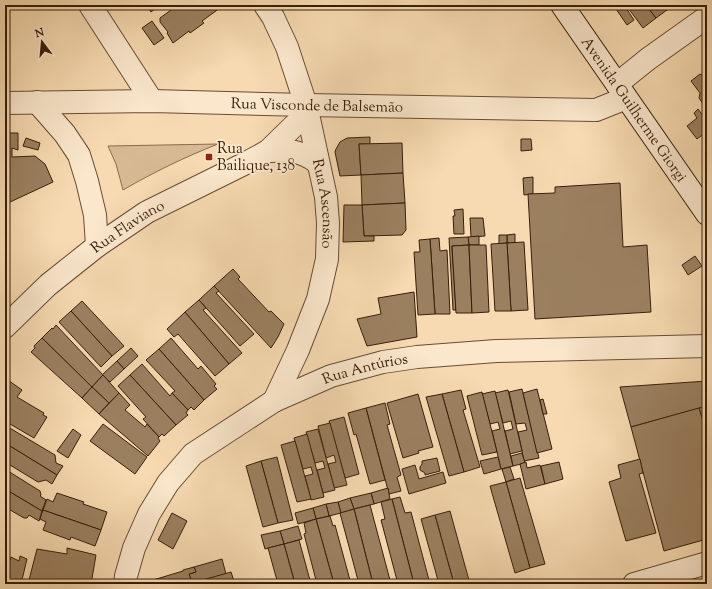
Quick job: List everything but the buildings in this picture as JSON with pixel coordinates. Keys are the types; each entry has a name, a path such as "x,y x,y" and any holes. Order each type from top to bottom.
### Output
{"street":[{"path":"90,5 152,100"},
{"name":"Rua Ascensão","path":"265,5 273,17 287,47 307,109 326,196 328,223 327,259 318,299 298,350 274,401"},
{"name":"Avenida Guilherme Giorgi","path":"562,5 707,214"},
{"name":"Rua Visconde de Balsemão","path":"5,103 152,100 307,109 596,110 622,91 648,59 707,17"},
{"path":"37,102 66,134 79,155 88,181 95,215 97,246"},
{"name":"Rua Flaviano","path":"5,327 48,285 97,246 148,212 268,151 307,109"},
{"name":"Rua Flaviano","path":"268,151 295,151 318,163"},
{"name":"Rua Antúrios","path":"125,584 134,548 149,514 168,483 193,454 274,401 331,376 383,362 416,357 504,351 707,346"},
{"path":"634,584 707,563"}],"shaded area":[{"path":"218,144 170,165 123,190 116,164 108,146"}],"place":[{"name":"Rua Bailique, 138","path":"209,157"}]}
